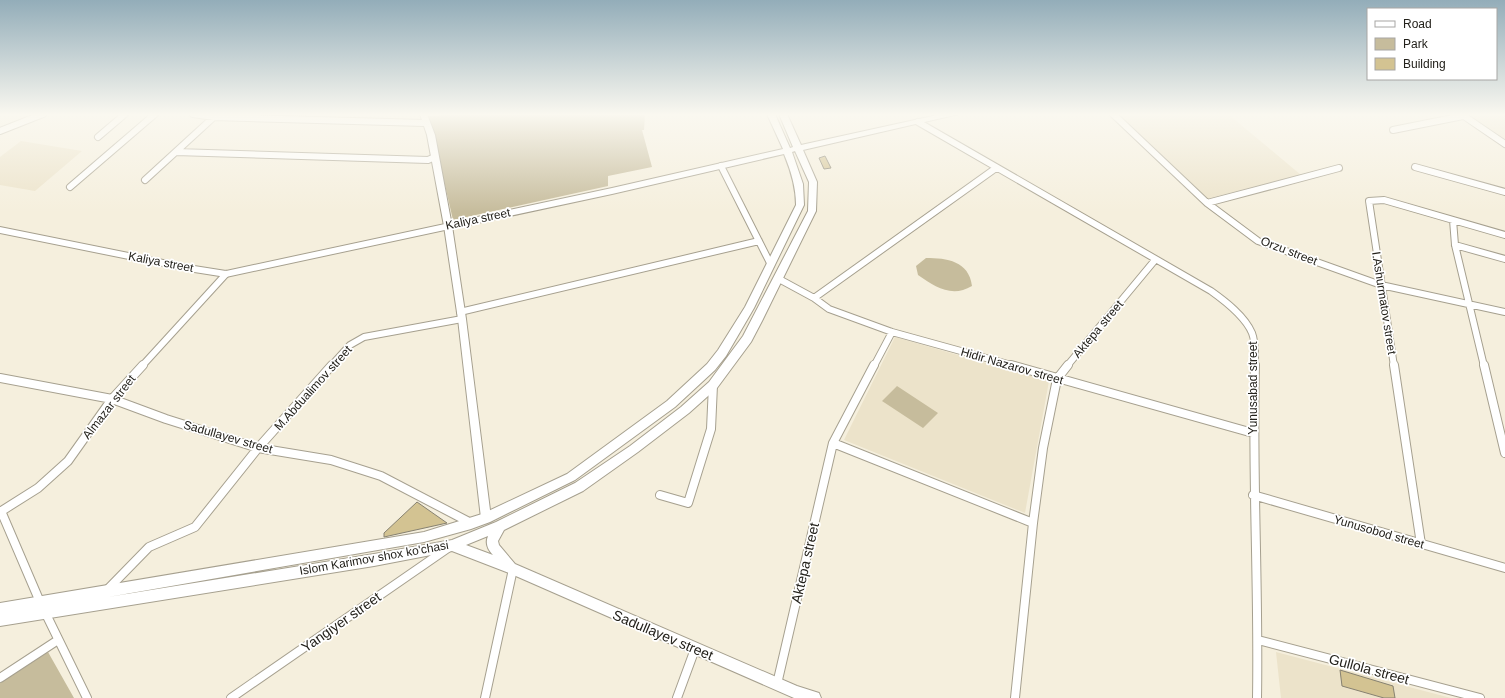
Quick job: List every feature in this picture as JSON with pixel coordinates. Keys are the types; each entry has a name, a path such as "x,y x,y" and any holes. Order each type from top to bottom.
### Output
{"main road":[{"name":"Islom Karimov shox ko'chasi","path":"0,609 424,537 471,524 486,518 571,477 673,402 711,366 722,353 749,308 800,205 801,199 798,181 784,147"},
{"name":"Kaliya street","path":"2,232 226,274 612,191 805,147"},
{"name":"Islom Karimov shox ko'chasi","path":"0,620 374,560 452,545 500,526 579,487 634,449 685,410 713,385 747,339 779,279 814,205 812,182 798,148"},
{"path":"673,402 682,404 685,410"},
{"name":"Sadullayev street","path":"500,526 492,540 494,548 513,570"},
{"name":"Sadullayev street","path":"452,545 777,684 795,695 814,698"},
{"path":"186,590 190,576"}],"street":[{"path":"70,187 117,147"},
{"path":"145,180 182,147"},
{"path":"433,147 448,226 461,316 486,518"},
{"name":"Yunusabad street","path":"960,147 1220,297 1236,310 1252,333 1255,349 1253,495 1258,640 1257,698"},
{"name":"Orzu street","path":"1147,147 1207,203 1258,241 1381,285 1505,312"},
{"path":"176,152 428,160 435,157"},
{"path":"722,166 771,265"},
{"path":"1415,167 1505,192"},
{"path":"814,298 996,168"},
{"path":"1207,203 1339,168"},
{"name":"I.Ashurmatov street","path":"1421,544 1369,201 1384,200 1505,235"},
{"path":"1453,220 1455,245 1505,453"},
{"name":"M.Abdualimov street","path":"107,590 149,547 195,527 258,448 350,345 364,337 461,316 759,241"},
{"path":"1455,245 1505,260"},
{"name":"Aktepa street","path":"1015,698 1033,522 1043,448 1057,379 1155,260"},
{"name":"Almazar street","path":"1,511 38,488 58,470 75,451 112,399 226,274"},
{"name":"Hidir Nazarov street","path":"779,279 814,298 830,309 892,332 1253,433"},
{"name":"Aktepa street","path":"777,684 833,443 892,332"},
{"name":"Sadullayev street","path":"0,378 112,399 166,419 258,448 331,460 381,476 471,524"},
{"path":"660,495 688,503 711,429 713,385"},
{"path":"833,443 1033,522"},
{"name":"Yunusobod street","path":"1253,495 1505,568"},
{"path":"1,511 40,602"},
{"name":"Yangiyer street","path":"231,698 452,545"},
{"path":"485,698 513,570"},
{"path":"45,612 87,698"},
{"path":"0,678 58,640"},
{"name":"Gullola street","path":"1258,640 1480,698"},
{"path":"677,698 695,649"}],"shaded area":[{"path":"14,147 55,147 82,151 35,191 0,185 0,157"},
{"path":"1150,147 1267,147 1301,175 1206,199"},
{"path":"895,337 1049,381 1025,513 844,440"},
{"path":"1276,652 1451,698 1281,698"}],"green space":[{"path":"436,147 646,147 652,167 608,176 608,186 453,220"},
{"path":"926,258 949,260 962,266 970,278 972,286 958,291 944,290 937,287 918,275 916,266"},
{"path":"897,386 938,413 923,428 882,401"},
{"path":"48,652 74,698 0,698 0,683"}],"building":[{"path":"825,156 831,168 824,169 819,158"},
{"path":"417,502 447,523 384,537 384,533"},
{"path":"1340,670 1393,686 1395,698 1384,698 1342,686"}]}
